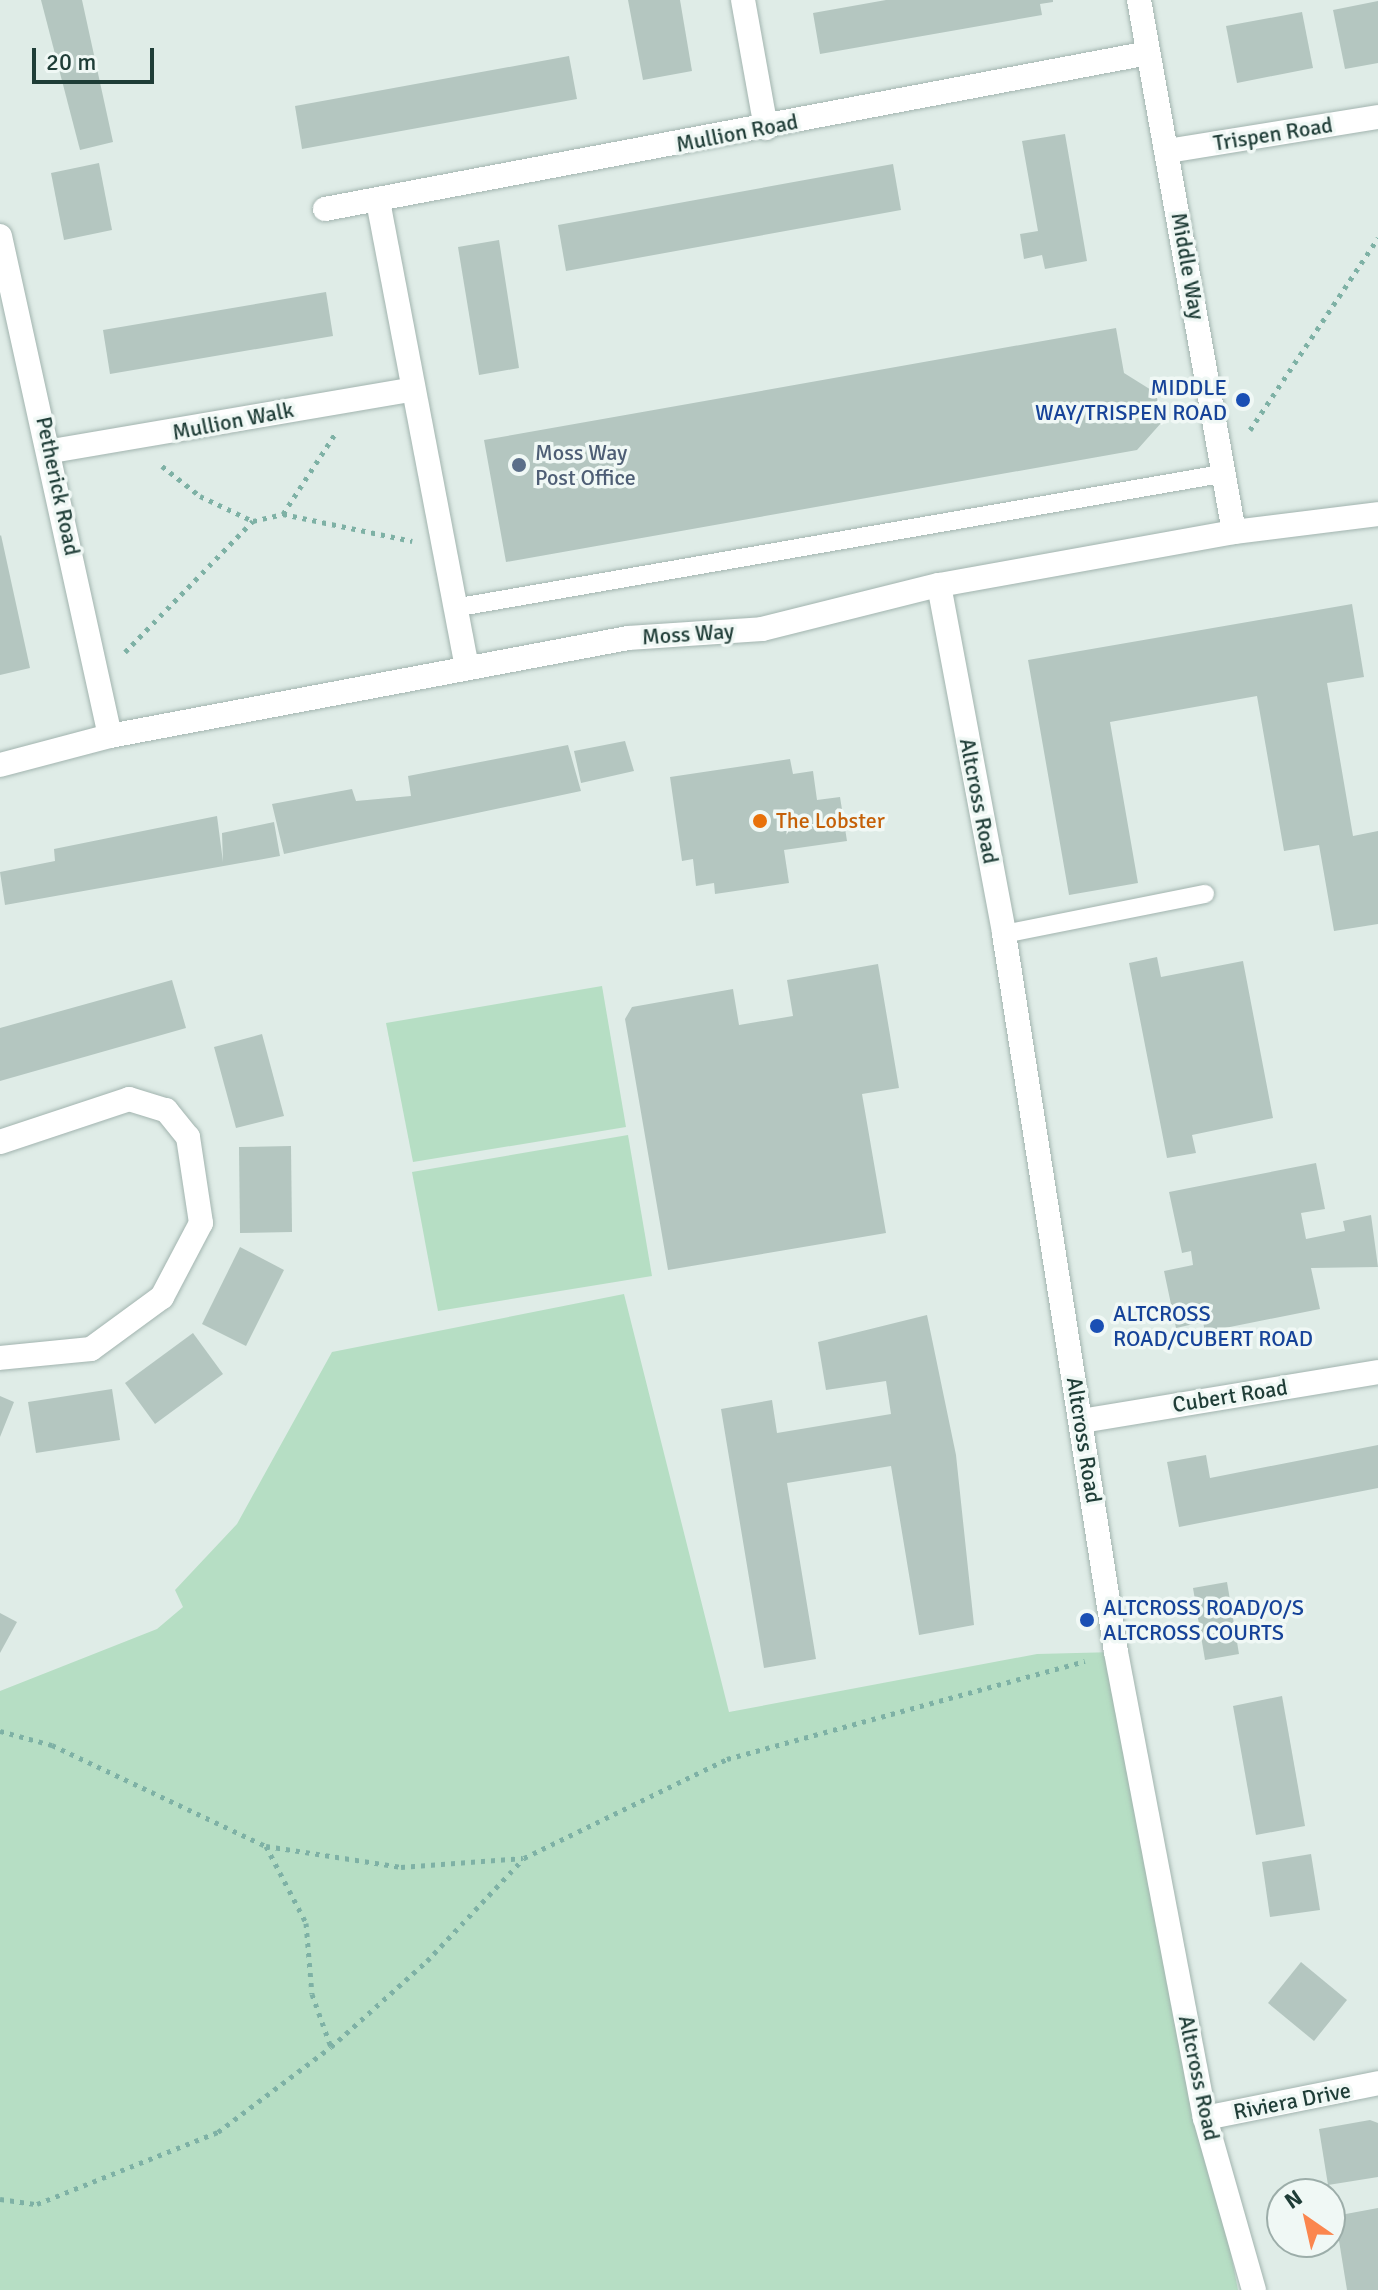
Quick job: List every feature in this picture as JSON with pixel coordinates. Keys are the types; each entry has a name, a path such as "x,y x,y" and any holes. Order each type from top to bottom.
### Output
{"street":[{"path":"743,0 766,128"},
{"name":"Middle Way","path":"1139,0 1168,151 1221,474 1234,532"},
{"name":"Mullion Road","path":"325,209 766,128 1148,53"},
{"name":"Trispen Road","path":"1168,151 1378,117"},
{"path":"378,201 441,547 467,667"},
{"name":"Petherick Road","path":"0,236 52,451 110,736"},
{"name":"Mullion Walk","path":"52,451 130,441 361,396 413,389"},
{"name":"Moss Way","path":"0,765 110,736 467,667 628,638 762,629 939,585 1234,532 1378,514"},
{"name":"Altcross Road","path":"939,585 1004,934 1116,1652 1205,2118 1254,2290"},
{"path":"0,1142 129,1099 166,1110 188,1137 201,1223 162,1297 91,1349 0,1358"},
{"name":"Cubert Road","path":"1082,1421 1378,1372"},
{"name":"Riviera Drive","path":"1205,2118 1378,2083"}],"lane":[{"path":"454,608 1221,474"},
{"path":"1004,934 1205,894"}],"path":[{"path":"1221,474 1378,238"},
{"path":"283,514 361,396"},
{"path":"130,441 200,496 253,521"},
{"path":"99,678 253,521 283,514 441,547"},
{"path":"0,2199 37,2204 218,2132 331,2047 427,1961 524,1858 727,1759 1116,1652"},
{"path":"0,1731 52,1745 266,1846 401,1867 524,1858"},
{"path":"266,1846 306,1923 312,1994 331,2047"}],"green space":[{"path":"602,986 626,1127 413,1162 386,1023"},
{"path":"628,1135 652,1276 438,1311 412,1172"},
{"path":"624,1294 729,1712 1037,1654 1116,1652 1238,2290 0,2290 0,1691 157,1629 183,1607 175,1590 237,1524 332,1352"}],"building":[{"path":"41,0 82,0 113,142 80,150"},
{"path":"628,0 680,0 692,71 643,80"},
{"path":"886,0 1053,2 1040,4 1042,15 820,54 813,13"},
{"path":"1378,1 1378,63 1345,69 1333,10"},
{"path":"1302,12 1313,68 1237,83 1226,26"},
{"path":"569,56 577,99 302,149 295,106"},
{"path":"1065,134 1087,261 1045,269 1042,255 1024,259 1020,234 1038,231 1022,141"},
{"path":"99,163 112,230 64,240 51,173"},
{"path":"893,164 901,210 566,271 558,225"},
{"path":"499,240 519,368 479,375 458,247"},
{"path":"326,292 333,336 110,374 103,330"},
{"path":"1116,328 1124,373 1156,393 1162,422 1137,450 506,562 484,440"},
{"path":"0,536 30,668 0,675"},
{"path":"1352,604 1364,677 1327,683 1353,836 1378,831 1378,924 1334,931 1319,845 1284,851 1257,696 1110,722 1138,883 1069,895 1028,660"},
{"path":"625,741 634,771 581,783 574,751"},
{"path":"568,745 581,791 284,854 272,804 352,789 356,801 411,796 408,776"},
{"name":"The Lobster","path":"790,759 793,774 813,771 817,800 840,797 847,841 784,850 789,883 715,894 714,883 696,886 693,859 682,861 670,777"},
{"path":"217,816 223,862 222,833 274,822 280,856 5,905 0,872 55,861 54,849"},
{"path":"1157,957 1161,977 1243,961 1273,1118 1192,1135 1196,1153 1167,1158 1129,963"},
{"path":"878,964 899,1088 862,1094 886,1233 668,1270 625,1019 632,1007 733,989 739,1025 793,1016 787,980"},
{"path":"172,980 186,1028 0,1081 0,1028"},
{"path":"262,1034 284,1116 236,1128 214,1047"},
{"path":"291,1146 292,1232 240,1233 239,1147"},
{"path":"1316,1163 1325,1209 1301,1213 1306,1239 1345,1231 1343,1221 1371,1215 1378,1267 1311,1268 1320,1309 1205,1332 1203,1322 1176,1328 1164,1271 1193,1265 1191,1251 1182,1253 1169,1192"},
{"path":"240,1247 284,1270 246,1346 202,1324"},
{"path":"927,1315 956,1455 974,1625 919,1635 891,1466 787,1483 816,1659 764,1668 721,1409 772,1400 777,1433 891,1414 886,1381 826,1390 818,1342"},
{"path":"193,1333 223,1374 155,1424 125,1383"},
{"path":"112,1389 120,1440 36,1453 28,1402"},
{"path":"0,1396 14,1402 0,1437"},
{"path":"1378,1445 1378,1488 1179,1527 1167,1462 1206,1455 1210,1478"},
{"path":"1227,1582 1239,1654 1205,1660 1193,1588"},
{"path":"0,1613 17,1622 0,1653"},
{"path":"1282,1696 1305,1826 1256,1835 1233,1706"},
{"path":"1311,1854 1320,1910 1270,1917 1262,1862"},
{"path":"1301,1962 1347,2000 1314,2041 1268,2003"},
{"path":"1370,2120 1378,2123 1378,2177 1346,2182 1346,2178 1327,2178 1319,2129"},
{"path":"1378,2208 1378,2290 1347,2290 1342,2258 1346,2258 1346,2214"}],"place":[{"name":"MIDDLE WAY/TRISPEN ROAD","path":"1243,400"},
{"name":"Moss Way Post Office","path":"519,465"},
{"name":"The Lobster","path":"760,821"},
{"name":"ALTCROSS ROAD/CUBERT ROAD","path":"1097,1326"},
{"name":"ALTCROSS ROAD/O/S ALTCROSS COURTS","path":"1087,1620"}]}
